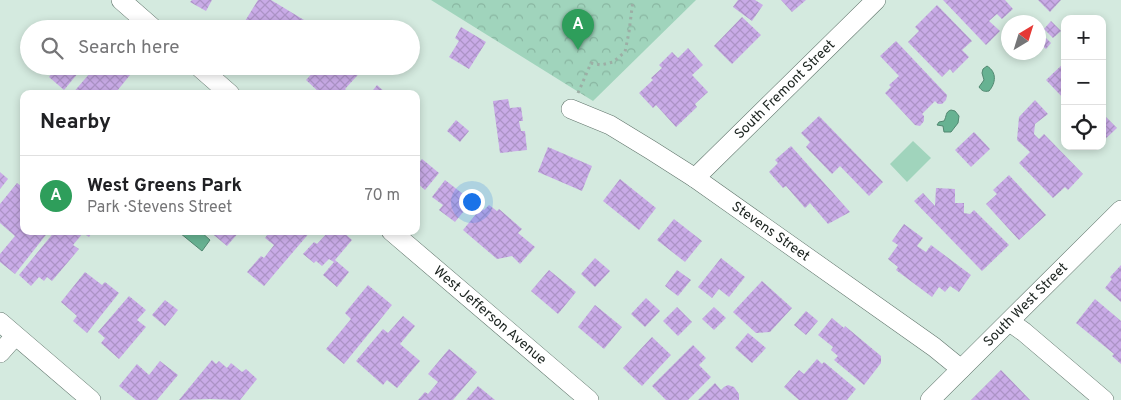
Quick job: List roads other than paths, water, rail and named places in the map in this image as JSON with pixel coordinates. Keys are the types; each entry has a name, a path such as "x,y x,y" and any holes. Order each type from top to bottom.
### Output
{"street":[{"path":"121,0 144,20"},
{"name":"South Fremont Street","path":"695,178 876,0"},
{"path":"208,75 225,90"},
{"name":"Stevens Street","path":"574,101 695,178 934,347 961,370"},
{"name":"South West Street","path":"930,400 1121,210"},
{"name":"West Jefferson Avenue","path":"396,235 588,400"},
{"path":"0,322 91,400"},
{"path":"1010,322 1104,400"},
{"path":"0,353 16,336"}],"place":[{"name":"West Greens Park","path":"578,50"}]}
